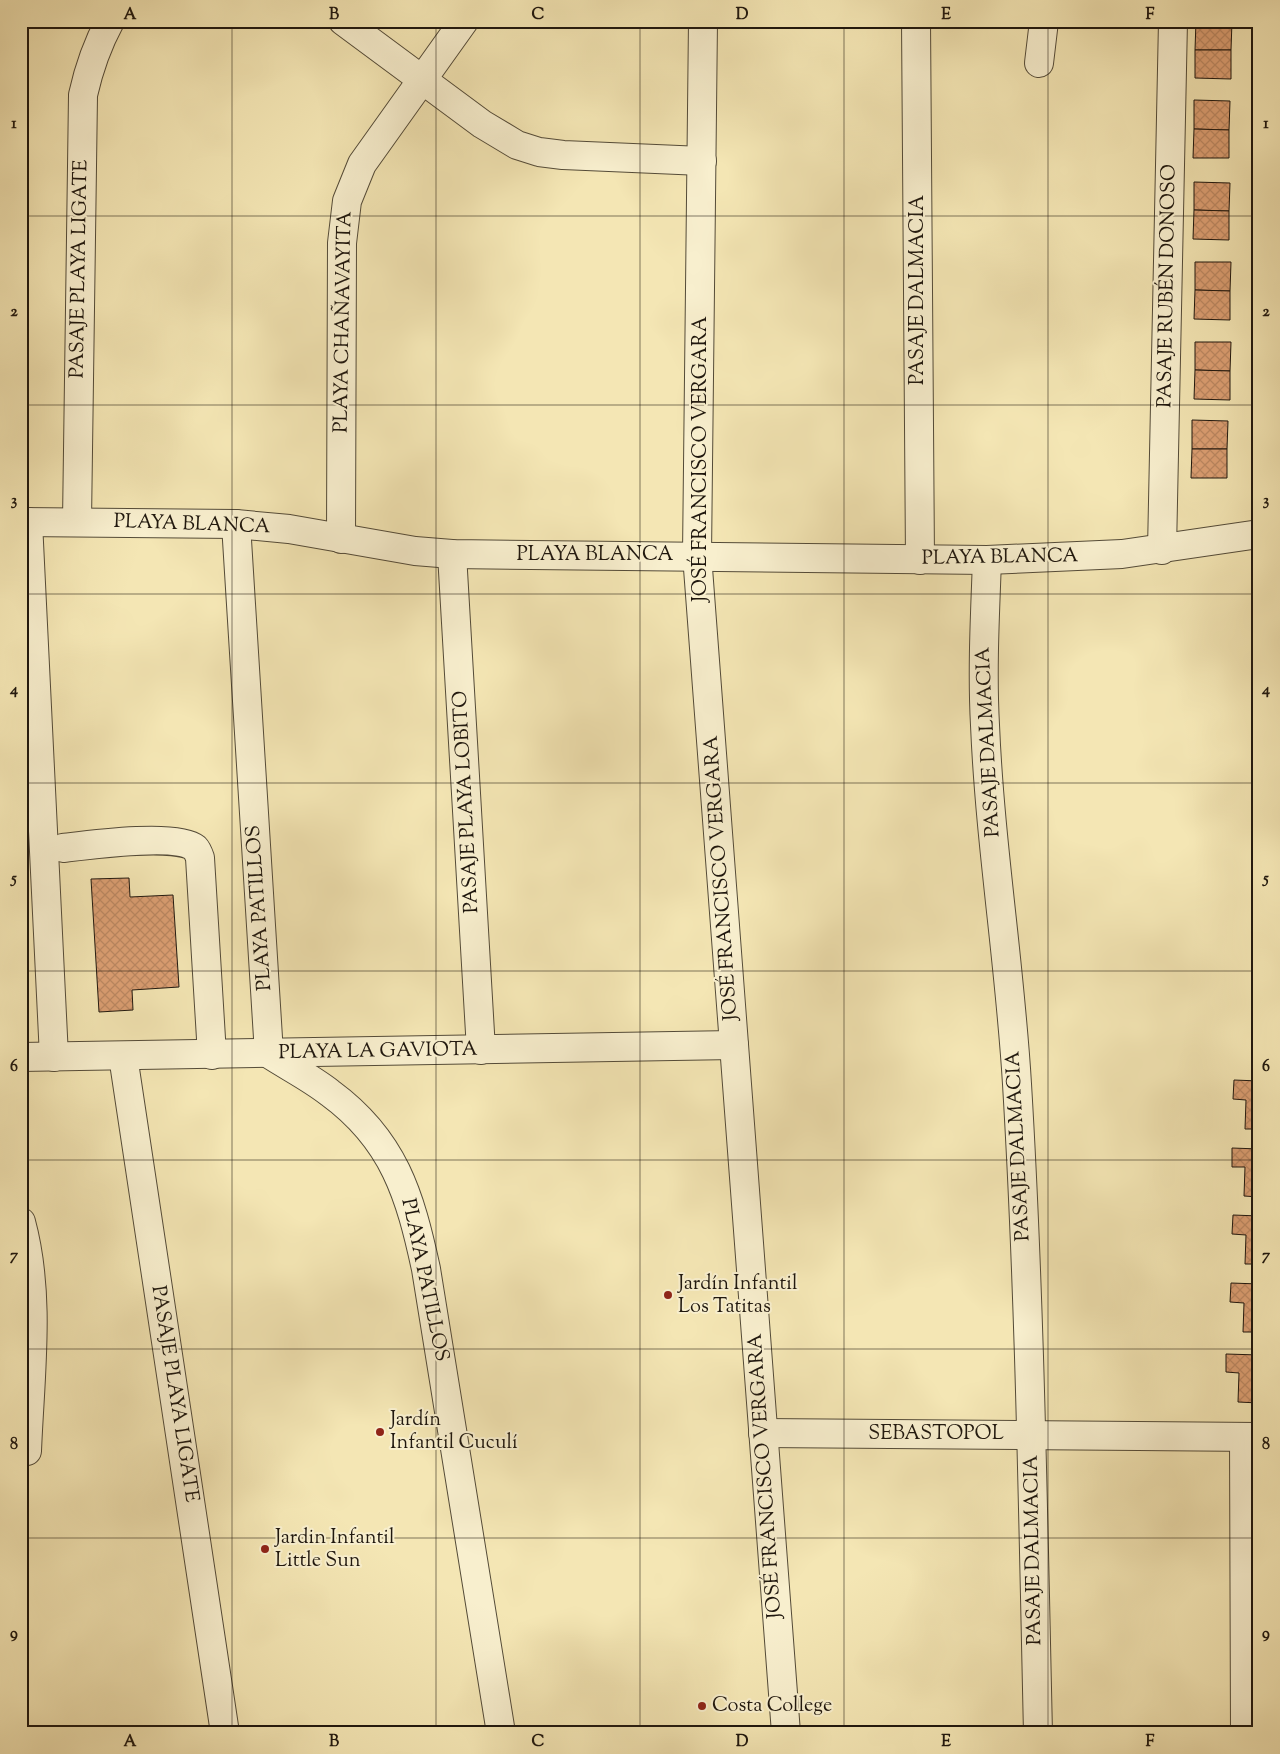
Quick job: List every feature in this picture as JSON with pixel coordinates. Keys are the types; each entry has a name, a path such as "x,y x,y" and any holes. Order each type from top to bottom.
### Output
{"street":[{"name":"PASAJE PLAYA LIGATE","path":"77,522 83,94 92,60 110,21"},
{"path":"343,21 499,136 516,145 539,152 562,155 702,161"},
{"name":"PLAYA CHAÑAVAYITA","path":"341,539 342,244 344,215 353,182 362,164 464,21"},
{"name":"JOSÉ FRANCISCO VERGARA","path":"704,21 697,555 786,1733"},
{"name":"PASAJE DALMACIA","path":"916,21 920,560"},
{"path":"1039,64 1044,21"},
{"name":"PASAJE RUBÉN DONOSO","path":"1162,550 1173,21"},
{"name":"PLAYA BLANCA","path":"25,522 236,524 288,529 415,551 452,554 697,555 920,560 987,560 1122,554 1162,550 1259,534"},
{"path":"25,522 54,1057"},
{"name":"PLAYA PATILLOS","path":"236,524 268,1054 330,1093 351,1110 386,1152 398,1172 409,1200 426,1269 501,1733"},
{"name":"PASAJE PLAYA LOBITO","path":"452,554 481,1050"},
{"name":"PASAJE DALMACIA","path":"987,560 983,656 985,725 989,799 1017,1089 1031,1435 1038,1733"},
{"path":"63,848 115,840 183,843 195,848 200,858 212,1055"},
{"name":"PLAYA LA GAVIOTA","path":"21,1057 734,1045"},
{"name":"PASAJE PLAYA LIGATE","path":"123,1056 225,1733"},
{"path":"21,1222 26,1241 33,1308 27,1451"},
{"name":"SEBASTOPOL","path":"763,1433 1251,1437"},
{"path":"1245,1733 1251,1437"}],"building":[{"path":"1196,21 1232,21 1231,50 1195,50"},
{"path":"1195,50 1231,50 1231,79 1195,78"},
{"path":"1194,100 1230,101 1229,130 1194,129"},
{"path":"1194,129 1229,130 1229,158 1193,158"},
{"path":"1194,182 1230,183 1229,211 1194,210"},
{"path":"1194,210 1229,211 1229,240 1193,239"},
{"path":"1195,262 1231,262 1230,291 1195,290"},
{"path":"1195,290 1230,291 1230,320 1194,319"},
{"path":"1195,342 1231,342 1230,371 1195,370"},
{"path":"1195,370 1230,371 1230,400 1194,399"},
{"path":"1192,420 1228,421 1227,449 1192,449"},
{"path":"1192,449 1227,449 1227,478 1191,478"},
{"path":"129,878 130,897 173,895 179,987 132,990 133,1010 99,1012 91,879"},
{"path":"1234,1080 1259,1081 1259,1129 1245,1129 1246,1100 1233,1099"},
{"path":"1232,1148 1259,1149 1259,1197 1244,1196 1245,1167 1232,1167"},
{"path":"1233,1215 1259,1216 1259,1264 1245,1264 1246,1235 1232,1234"},
{"path":"1231,1283 1259,1284 1259,1332 1243,1332 1244,1303 1230,1302"},
{"path":"1226,1354 1259,1355 1259,1403 1238,1402 1239,1373 1226,1372"}],"place":[{"name":"Jardín Infantil Los Tatitas","path":"668,1295"},
{"name":"Jardín Infantil Cuculí","path":"380,1432"},
{"name":"Jardin Infantil Little Sun","path":"265,1549"},
{"name":"Costa College","path":"702,1706"}]}
